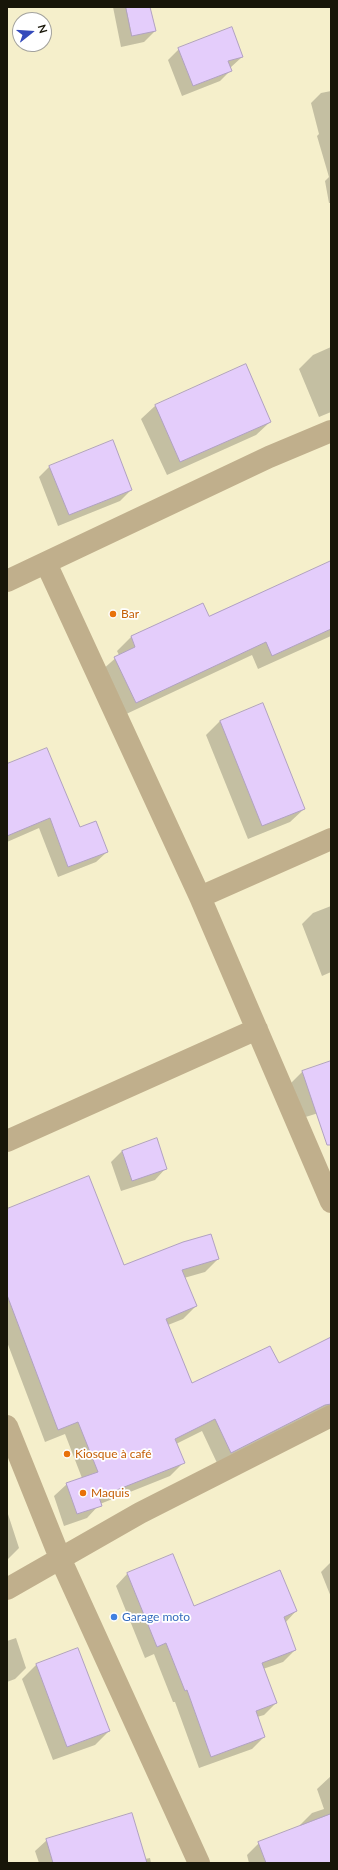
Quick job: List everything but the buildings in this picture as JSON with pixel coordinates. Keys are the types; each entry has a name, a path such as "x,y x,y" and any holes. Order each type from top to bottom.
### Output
{"street":[{"path":"7,582 269,457 331,431"},
{"path":"46,563 200,897 331,1202"},
{"path":"200,897 331,840"},
{"path":"7,1141 257,1029"},
{"path":"7,1589 140,1513 331,1416"},
{"path":"7,1426 60,1558 199,1863"}],"place":[{"name":"Bar","path":"113,614"},
{"name":"Kiosque à café","path":"67,1454"},
{"name":"Maquis","path":"83,1493"},
{"name":"Garage moto","path":"114,1617"}]}
